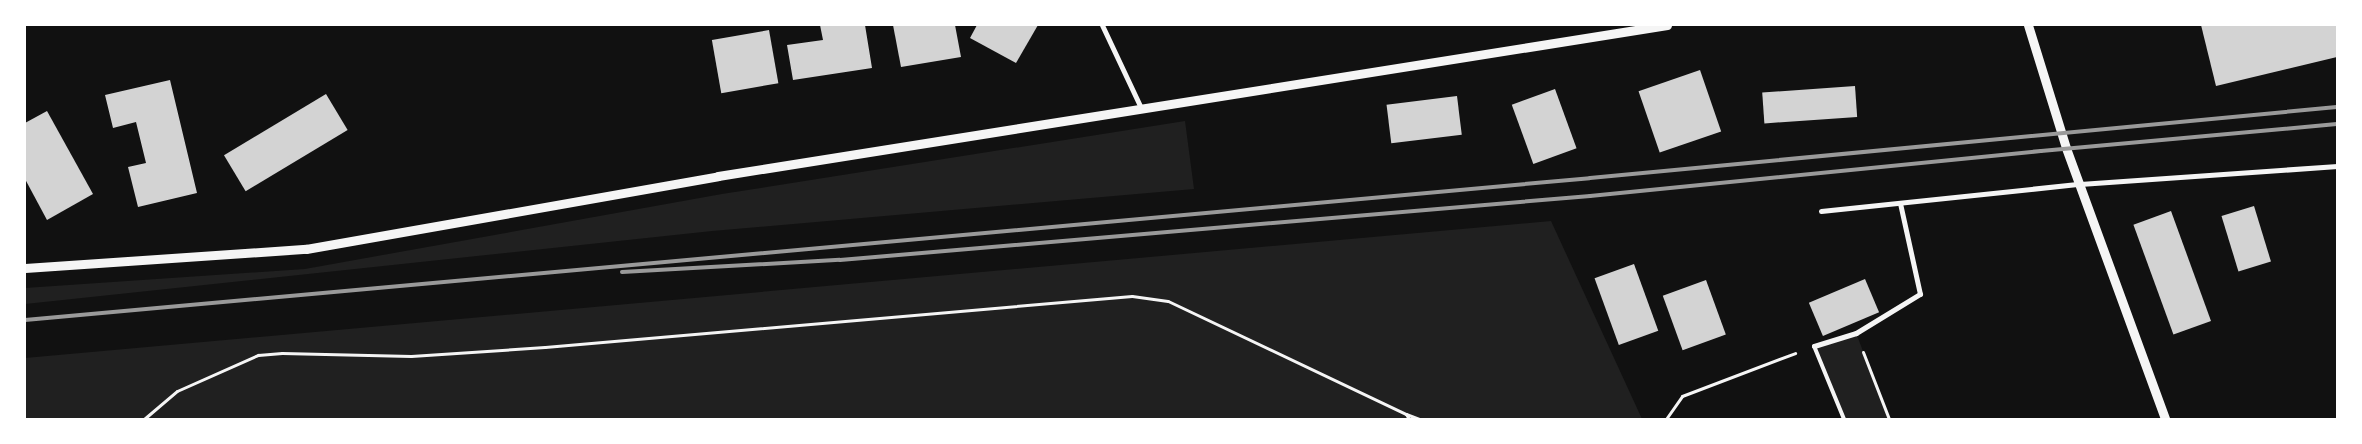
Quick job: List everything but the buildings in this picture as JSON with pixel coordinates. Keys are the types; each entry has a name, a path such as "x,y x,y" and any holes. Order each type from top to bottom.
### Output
{"street":[{"path":"1102,25 1141,108"},
{"path":"25,268 306,250 718,176 1667,25"},
{"path":"2028,25 2061,134 2165,419"},
{"path":"1821,211 2080,184 2337,166"},
{"path":"1814,346 1856,333 1920,294 1900,203"}],"lane":[{"path":"1821,211 1900,203"},
{"path":"1814,346 1844,419"}],"path":[{"path":"144,419 177,390 258,355 411,356 545,347 1132,296 1168,301 1419,419"},
{"path":"1856,333 1889,419"},
{"path":"1666,419 1682,396 1814,346"},
{"path":"1406,414 1409,419"}],"shaded area":[{"path":"1185,121 1194,189 712,231 25,304 25,288 305,269 722,194"},
{"path":"1551,221 1642,419 25,419 25,358"},
{"path":"1856,333 1889,419 1844,419 1814,346"}],"railway":[{"path":"25,320 1590,178 2337,107"},
{"path":"622,272 840,260 1590,196 2041,151 2337,124"}]}
